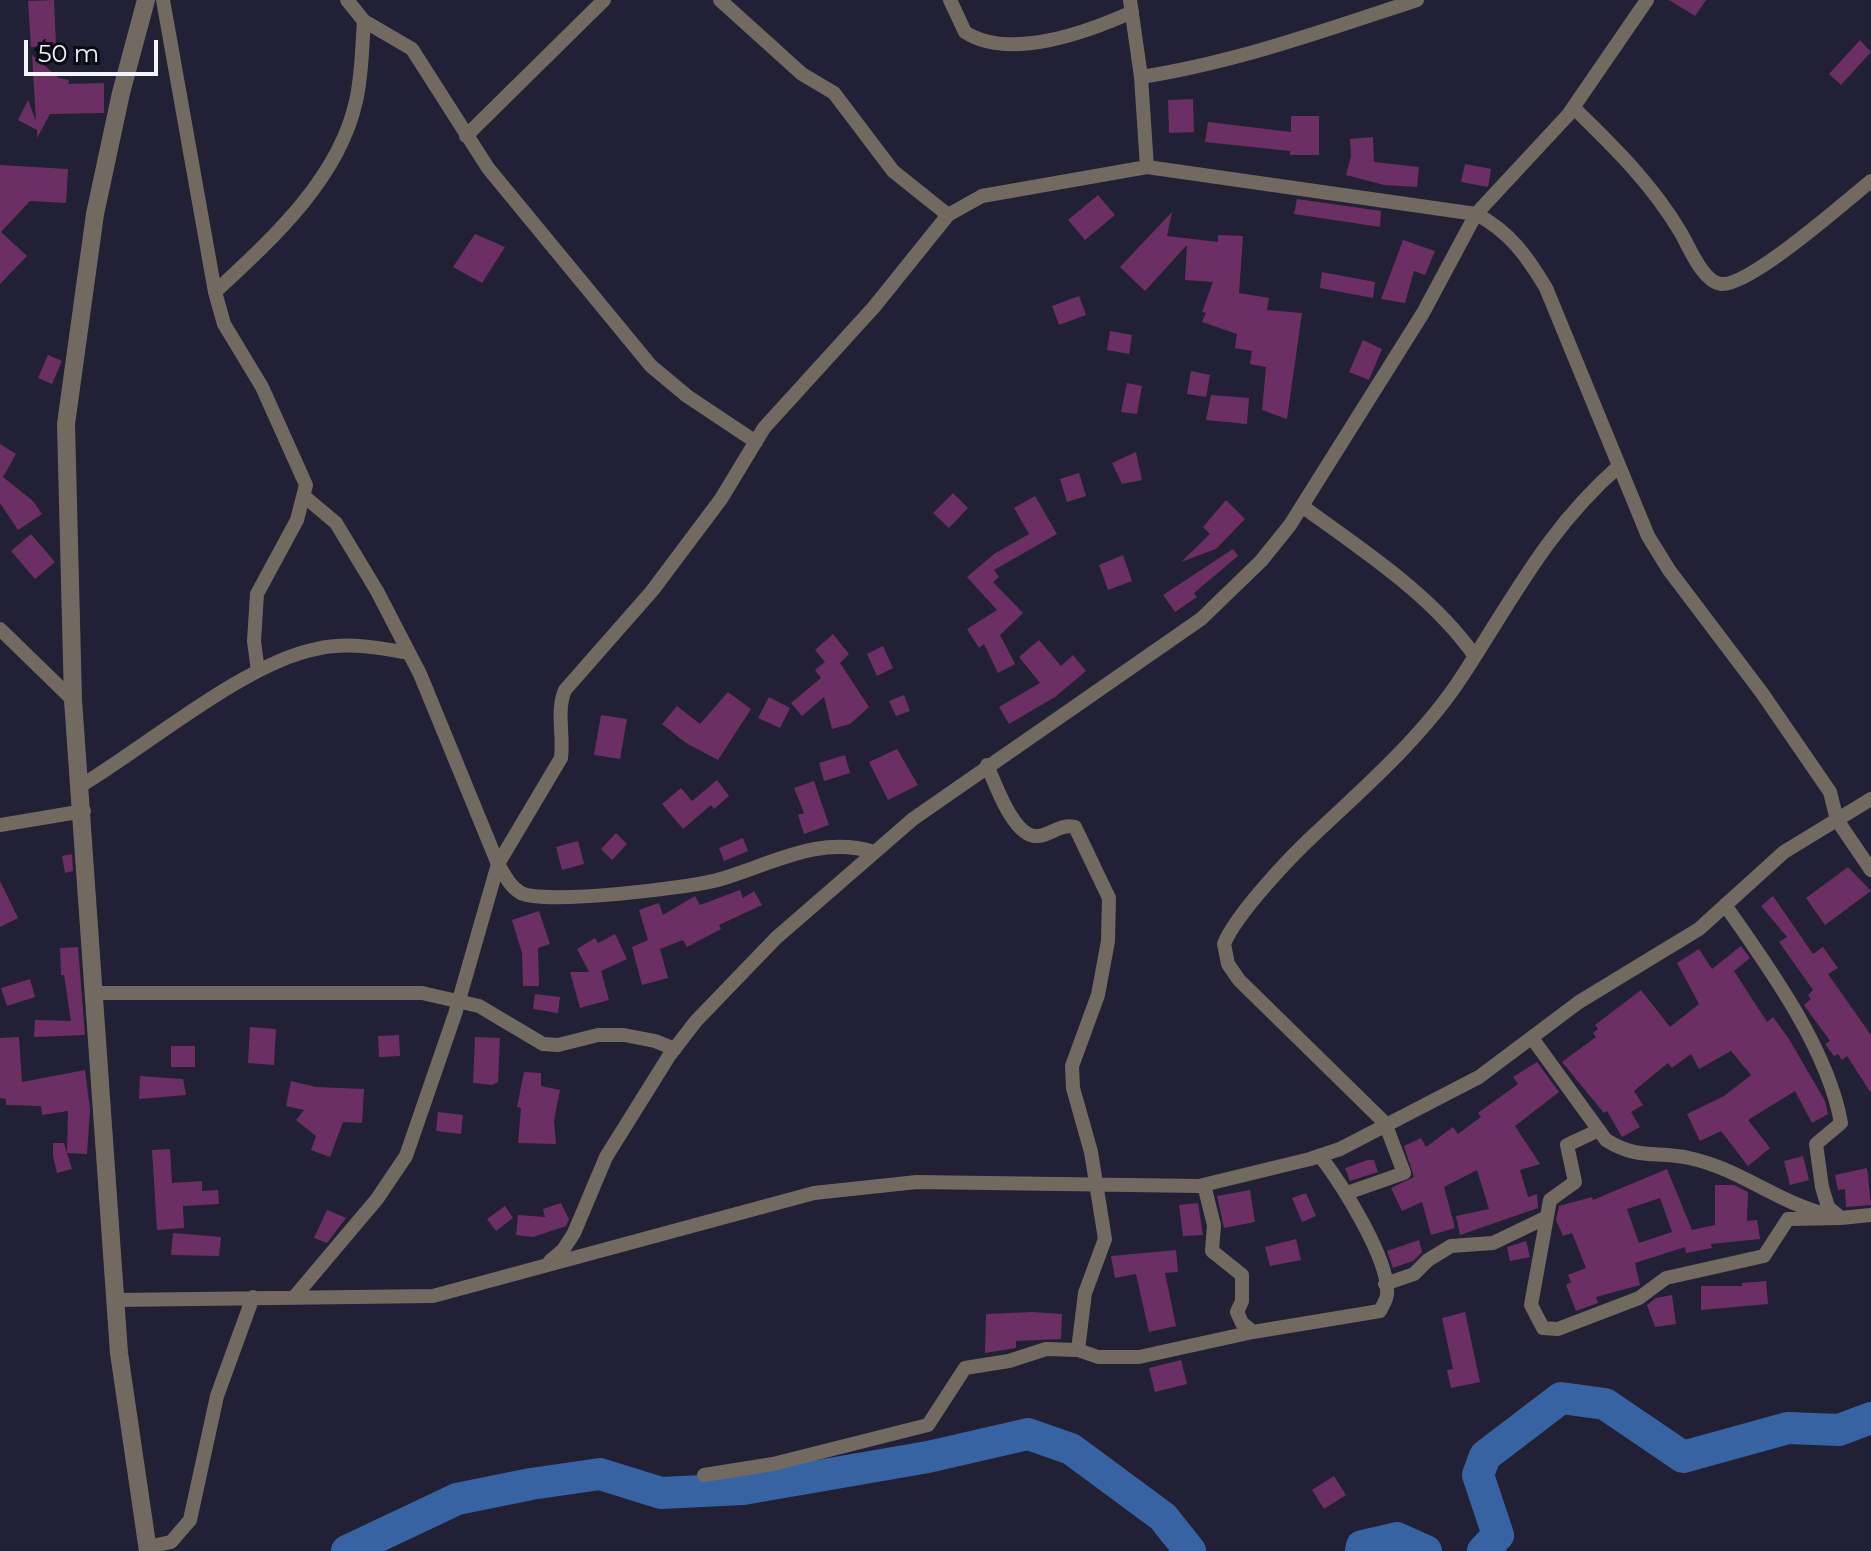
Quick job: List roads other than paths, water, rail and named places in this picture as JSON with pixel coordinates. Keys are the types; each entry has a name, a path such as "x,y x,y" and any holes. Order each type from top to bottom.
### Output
{"street":[{"path":"146,0 121,93 95,214 66,424 73,700 84,811 119,1353 148,1549 171,1542 190,1520 217,1396 253,1297"},
{"path":"163,0 215,292 224,324 262,387 302,470 305,497 257,594 254,641 258,671"},
{"path":"347,0 364,21 412,49 466,136 651,366 687,396 756,442"},
{"path":"466,136 604,0"},
{"path":"720,0 802,74 834,93 893,171 948,215"},
{"path":"950,0 965,32 990,42 1059,39 1131,6 1141,77 1147,167"},
{"path":"1141,77 1203,67 1265,51 1417,0"},
{"path":"543,1266 563,1250 574,1233 606,1157 675,1049 776,938 874,852 987,765 1201,619 1250,574 1302,506 1423,313 1476,214 1574,108 1647,0"},
{"path":"215,292 283,229 346,132 357,100 364,21"},
{"path":"1574,108 1632,165 1664,204 1708,277 1722,284 1733,283 1782,252 1871,181"},
{"path":"296,1295 377,1199 406,1156 458,1001 498,864 561,758 560,703 565,690 652,591 721,499 756,442 809,376 874,307 948,215 982,196 1147,167 1476,214 1511,238 1529,258 1546,288 1648,536 1669,570 1762,693 1830,792 1837,820 1871,870"},
{"path":"1347,1193 1404,1173 1385,1123 1239,980 1228,964 1224,944 1294,853 1413,735 1461,679 1537,555 1592,490 1619,466"},
{"path":"305,497 324,511 345,534 434,705 444,738 498,864 510,883 524,895 663,890 719,880 791,854 835,845 874,852"},
{"path":"1302,506 1413,591 1460,635 1474,655"},
{"path":"0,629 73,700"},
{"path":"82,785 258,671 314,649 348,645 408,653"},
{"path":"987,765 1023,832 1039,836 1064,826 1075,827 1109,898 1108,941 1098,995 1072,1066 1073,1088 1097,1184 1105,1239 1085,1293 1078,1350"},
{"path":"116,1300 296,1295 359,1298 433,1296 814,1193 917,1182 1204,1185 1320,1156 1340,1149 1479,1077 1579,1002 1699,929 1784,852 1871,799"},
{"path":"0,825 84,811"},
{"path":"1725,905 1780,986 1831,1085 1841,1123 1816,1144 1828,1207 1841,1218"},
{"path":"95,993 422,993 479,1006 543,1044 558,1045 598,1035 624,1035 655,1041 675,1049"},
{"path":"1532,1038 1599,1130 1619,1148 1640,1155 1685,1157 1723,1166 1815,1212 1841,1218"},
{"path":"1599,1130 1567,1145 1575,1182 1550,1200 1531,1305 1543,1328 1558,1329 1639,1298 1666,1278 1764,1256 1788,1219 1871,1215"},
{"path":"704,1475 773,1464 928,1425 965,1368 1009,1361 1046,1349 1078,1350 1098,1357 1139,1357 1253,1332 1380,1311 1387,1295 1380,1261 1347,1193 1320,1156"},
{"path":"1204,1185 1214,1225 1212,1251 1242,1275 1242,1301 1237,1312 1242,1323 1253,1332"},
{"path":"1385,1284 1414,1274 1428,1260 1451,1246 1493,1243 1545,1218"}],"waterway":[{"path":"1483,1551 1498,1535 1478,1475 1485,1456 1561,1398 1605,1404 1683,1457 1788,1428 1839,1430 1871,1418"},
{"path":"347,1551 457,1499 531,1484 600,1474 661,1493 743,1489 928,1457 1028,1434 1071,1449 1163,1517 1190,1551"},
{"path":"1361,1551 1362,1546 1397,1538 1426,1551"}]}
